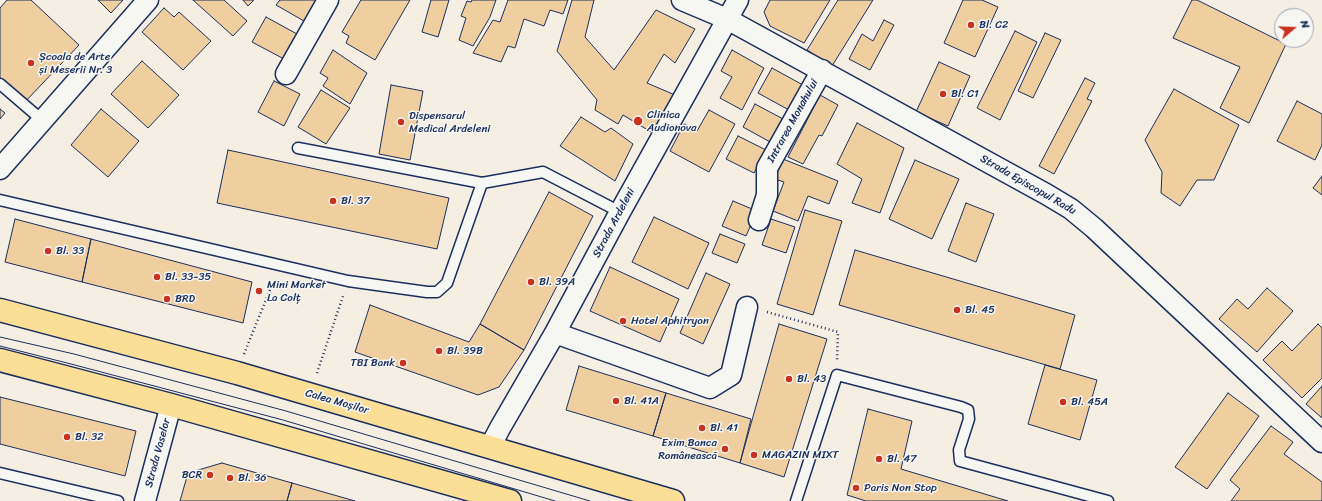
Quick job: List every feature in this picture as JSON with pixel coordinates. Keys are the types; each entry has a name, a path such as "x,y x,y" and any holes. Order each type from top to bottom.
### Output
{"main road":[{"name":"Calea Moșilor","path":"0,310 237,373 673,501"},
{"path":"0,360 171,405 510,501"}],"street":[{"path":"0,169 148,0"},
{"path":"286,74 328,0"},
{"name":"Strada Episcopul Radu","path":"682,0 727,19 822,70 1071,209 1094,228 1322,442"},
{"name":"Strada Ardeleni","path":"490,447 555,333 620,212 738,0"},
{"name":"Intrarea Monahului","path":"759,220 767,195 767,168 822,70"},
{"path":"555,333 710,388 731,375 747,307"},
{"name":"Strada Vaselor","path":"145,501 171,405"}],"lane":[{"path":"0,84 42,120"},
{"path":"298,148 482,183 543,172 620,212"},
{"path":"0,200 348,281 427,292 438,292 447,283 482,183"},
{"path":"796,501 837,375 968,410 969,419 959,450 960,461 1108,501"},
{"path":"0,473 118,501"}],"path":[{"path":"237,373 280,265"},
{"path":"310,394 348,281"},
{"path":"747,307 838,332 837,375"}],"building":[{"name":"Școala de Arte și Meserii Nr. 3","path":"7,0 31,0 79,45 23,104 0,82 0,8"},
{"path":"98,0 123,0 111,13"},
{"path":"193,0 224,0 247,21 233,36"},
{"path":"243,0 254,0 248,6"},
{"path":"280,0 316,0 304,21 276,5"},
{"path":"361,0 410,0 375,60 346,43 349,36 342,32"},
{"path":"431,0 449,0 438,37 422,32"},
{"path":"472,0 496,0 490,17 473,46 459,40 466,18 461,16 467,1 471,2"},
{"path":"508,0 568,0 563,14 550,10 544,26 524,19 515,48 508,46 501,62 473,53 493,20 500,22"},
{"path":"572,0 594,0 585,37 614,70 656,10 695,29 675,63 664,54 647,83 675,95 656,135 623,115 618,124 595,110 597,100 557,51"},
{"path":"770,0 830,0 804,43 770,26 764,12"},
{"path":"838,0 873,0 832,66 807,50"},
{"name":"Bl. C2","path":"963,0 982,0 998,7 975,57 944,43"},
{"path":"1192,0 1197,0 1274,38 1274,48 1284,48 1249,123 1220,108 1240,67 1173,38"},
{"path":"164,8 174,17 179,12 211,41 183,70 142,32"},
{"path":"266,17 297,34 284,59 252,42"},
{"path":"884,20 894,25 870,70 849,59 862,34 873,41"},
{"path":"1015,31 1037,42 1000,120 977,108"},
{"path":"1045,33 1061,40 1033,98 1018,91"},
{"path":"333,50 367,73 350,104 323,86 328,78 320,73"},
{"path":"732,50 764,68 742,110 720,98 732,77 721,71"},
{"path":"142,61 179,95 148,128 111,94"},
{"name":"Bl. C1","path":"939,62 970,76 948,126 916,112"},
{"path":"772,68 803,85 789,110 758,93"},
{"path":"1085,78 1095,83 1087,99 1092,101 1054,174 1039,166"},
{"path":"274,81 300,94 284,126 258,112"},
{"name":"Dispensarul Medical Ardeleni","path":"391,85 423,91 410,160 379,154"},
{"path":"1174,89 1239,125 1214,180 1197,180 1180,206 1161,193 1162,172 1145,140"},
{"path":"321,90 350,108 326,144 298,127"},
{"path":"820,95 838,105 822,136 819,135 803,164 788,157"},
{"path":"1297,101 1322,114 1322,145 1315,160 1277,141"},
{"path":"755,104 785,120 772,143 743,127"},
{"path":"0,109 5,113 0,119"},
{"path":"101,109 139,141 108,177 71,145"},
{"path":"709,110 735,124 709,172 670,151 684,124 697,131"},
{"path":"581,117 605,132 611,128 633,144 615,181 560,146"},
{"path":"857,123 904,148 880,213 852,203 862,179 837,164"},
{"path":"738,136 766,150 754,173 726,159"},
{"name":"Bl. 37","path":"228,150 449,198 437,249 217,203"},
{"path":"783,159 838,181 829,204 808,196 798,221 773,211 784,182 775,179"},
{"path":"915,160 959,179 932,239 889,219"},
{"path":"1322,176 1322,195 1313,188"},
{"name":"Bl. 39A","path":"549,192 593,216 524,350 480,324"},
{"path":"733,201 757,211 746,236 722,226"},
{"path":"966,203 994,214 976,262 948,251"},
{"path":"805,210 842,221 813,315 777,304"},
{"path":"654,217 709,243 688,289 632,262"},
{"name":"Bl. 33","path":"15,219 91,239 82,282 5,262"},
{"path":"771,219 795,227 786,253 762,245"},
{"path":"720,234 745,244 737,263 712,253"},
{"name":"Bl. 33-35","path":"91,239 252,282 243,323 82,282"},
{"name":"Bl. 45","path":"855,250 1075,315 1060,369 839,305"},
{"name":"Hotel Aphitryon","path":"610,267 679,299 660,342 590,311"},
{"path":"706,273 730,284 703,344 680,333"},
{"path":"1267,288 1293,311 1257,352 1219,319 1237,299 1248,309"},
{"name":"Bl. 39B","path":"370,305 469,342 480,324 524,350 499,387 478,395 355,352"},
{"name":"Bl. 43","path":"779,324 827,339 784,477 740,463"},
{"path":"1318,324 1322,328 1322,378 1302,398 1263,360 1282,341 1292,351"},
{"name":"Bl. 45A","path":"1045,365 1097,380 1080,440 1028,424"},
{"name":"Bl. 41A","path":"579,366 666,393 653,436 566,410"},
{"path":"1322,386 1322,418 1306,404"},
{"name":"Bl. 41","path":"666,393 751,419 740,463 653,436"},
{"path":"1228,393 1259,416 1207,489 1175,467"},
{"name":"Bl. 32","path":"0,397 136,431 125,476 0,444"},
{"name":"Bl. 47","path":"868,409 912,421 901,469 1008,501 866,501 847,495"},
{"path":"1271,426 1293,442 1284,454 1322,482 1322,501 1231,501 1240,489 1230,480"},
{"name":"Bl. 36","path":"222,463 292,483 287,501 180,501 188,473"},
{"path":"292,483 355,501 287,501"}],"tram line":[{"path":"0,337 74,354 286,411 590,501"},
{"path":"0,346 283,420 555,501"}],"place":[{"name":"Bl. C2","path":"971,25"},
{"name":"Școala de Arte și Meserii Nr. 3","path":"31,63"},
{"name":"Bl. C1","path":"943,94"},
{"name":"Clinica Audionova","path":"638,121"},
{"name":"Dispensarul Medical Ardeleni","path":"401,122"},
{"name":"Bl. 37","path":"333,201"},
{"name":"Bl. 33","path":"48,251"},
{"name":"Bl. 33-35","path":"157,277"},
{"name":"Bl. 39A","path":"531,282"},
{"name":"Mini Market La Colț","path":"259,291"},
{"name":"BRD","path":"167,299"},
{"name":"Bl. 45","path":"957,310"},
{"name":"Hotel Aphitryon","path":"623,321"},
{"name":"Bl. 39B","path":"439,351"},
{"name":"TBI Bank","path":"403,363"},
{"name":"Bl. 43","path":"789,379"},
{"name":"Bl. 41A","path":"616,401"},
{"name":"Bl. 45A","path":"1063,402"},
{"name":"Bl. 41","path":"702,428"},
{"name":"Bl. 32","path":"67,437"},
{"name":"Exim Banca Românească","path":"725,449"},
{"name":"MAGAZIN MIXT","path":"754,455"},
{"name":"Bl. 47","path":"879,459"},
{"name":"BCR","path":"210,475"},
{"name":"Bl. 36","path":"230,478"},
{"name":"Paris Non Stop","path":"856,488"}]}
